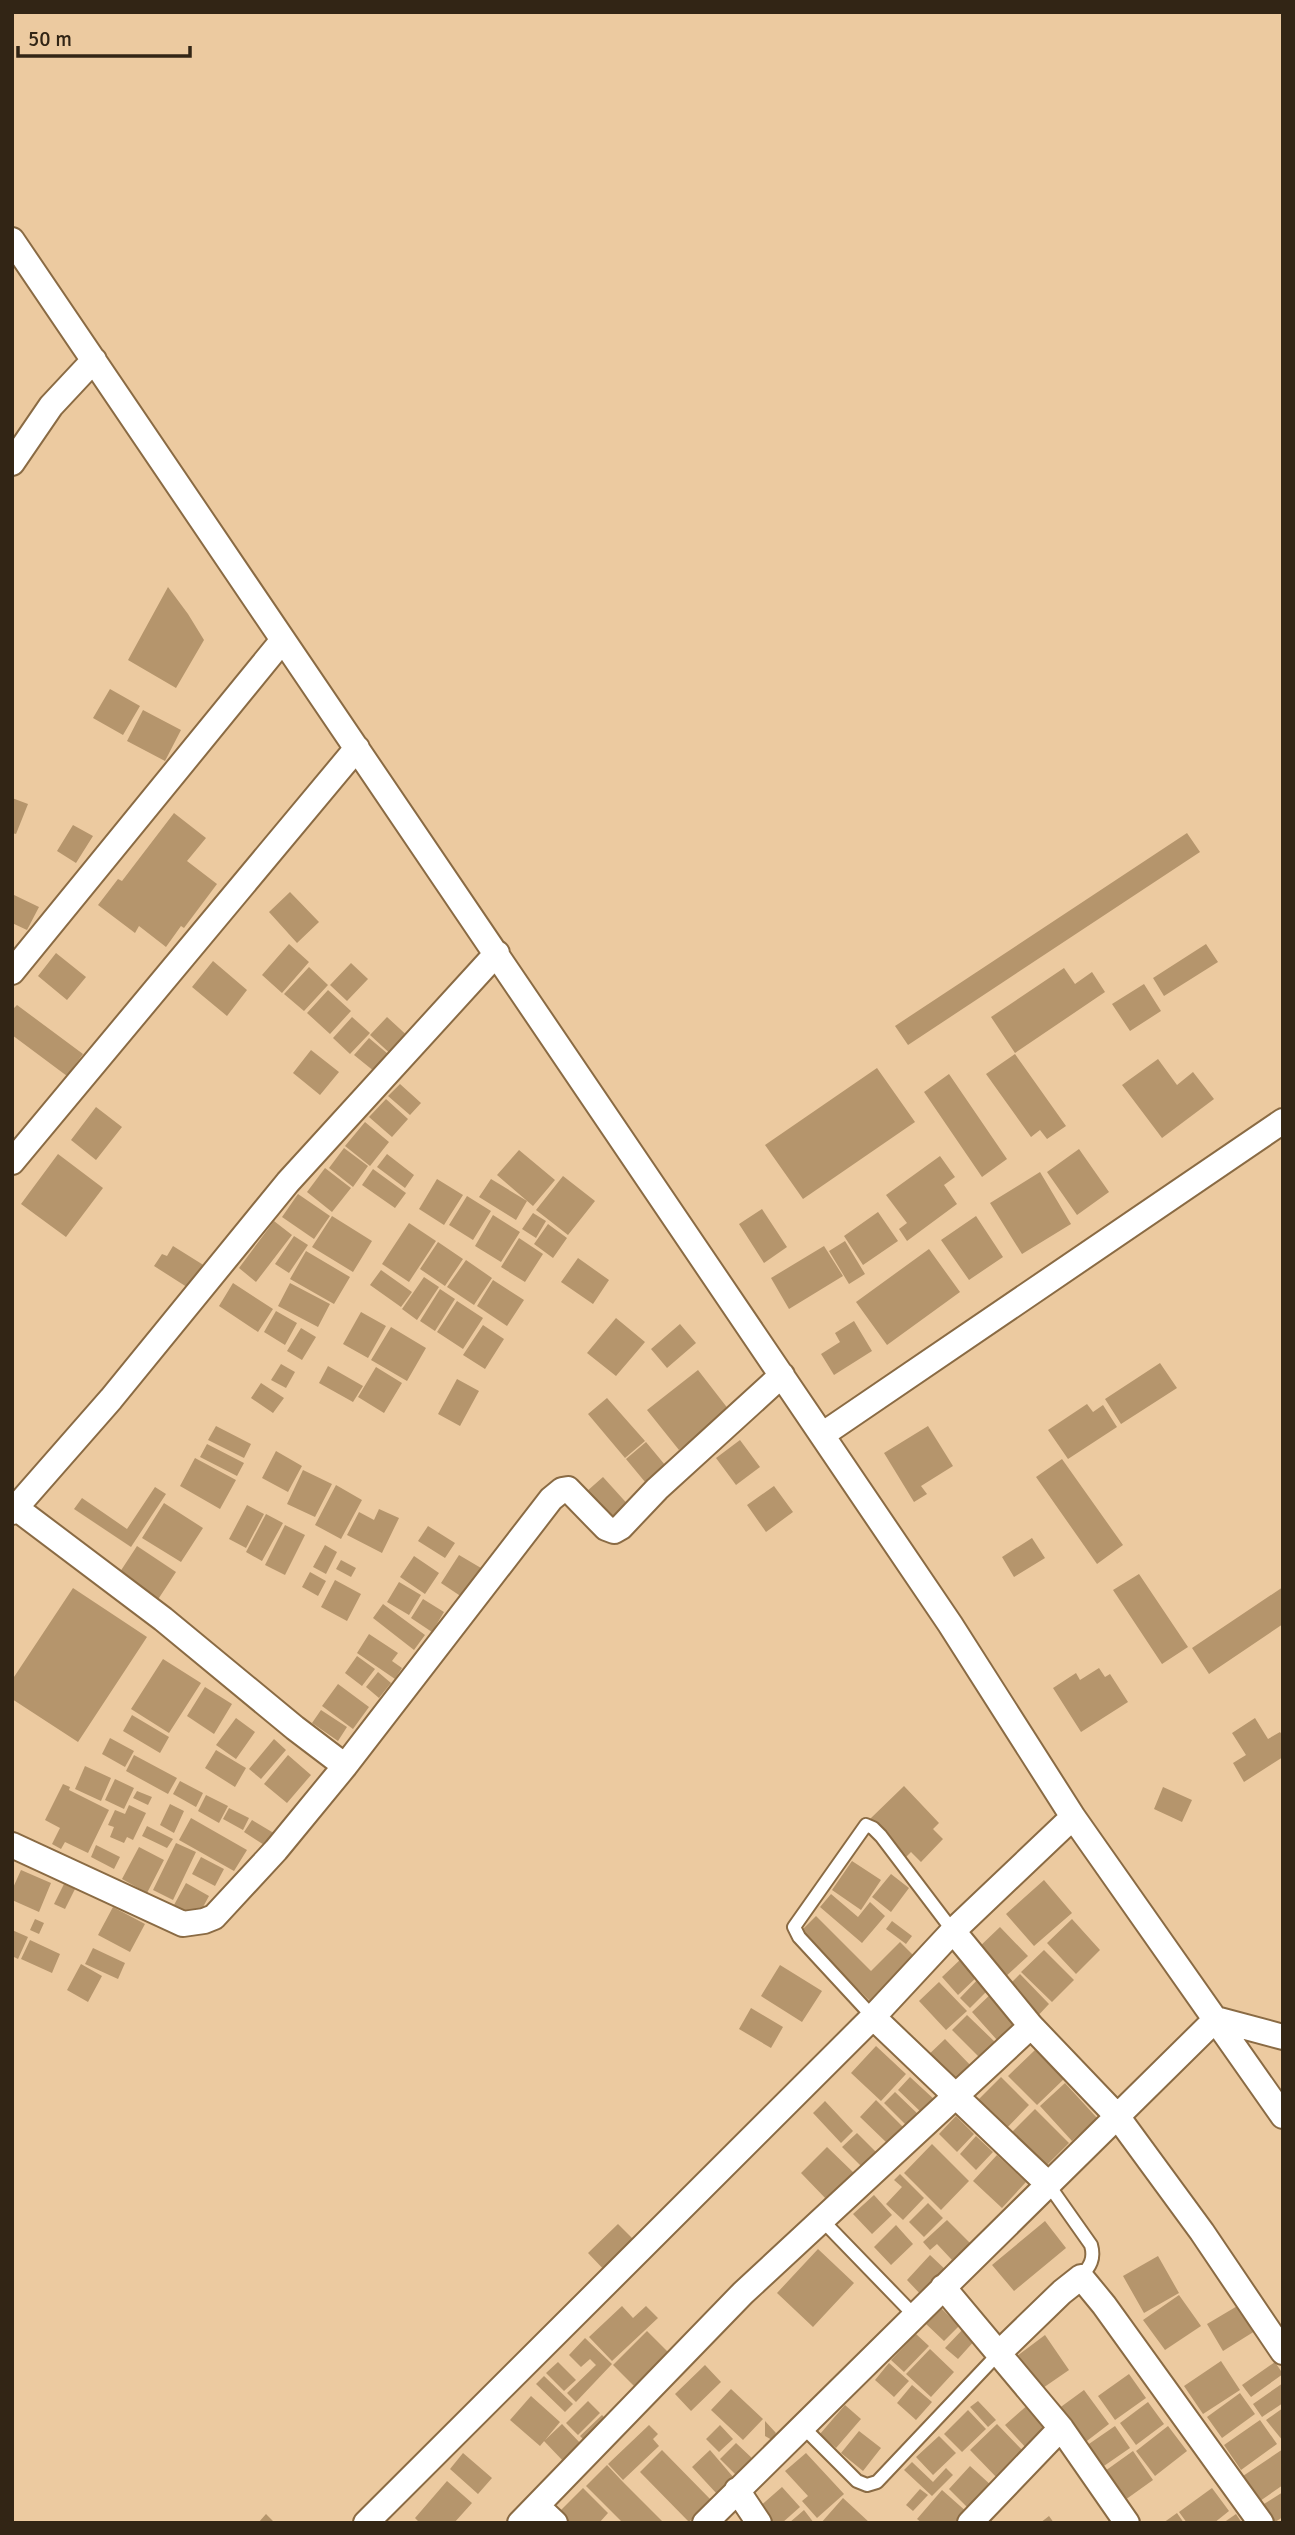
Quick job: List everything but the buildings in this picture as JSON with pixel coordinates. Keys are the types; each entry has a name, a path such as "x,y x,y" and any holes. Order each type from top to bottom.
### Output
{"street":[{"path":"12,240 950,1624 1073,1817 1283,2116"},
{"path":"12,463 51,406 94,360"},
{"path":"13,969 282,641"},
{"path":"12,1162 357,748"},
{"path":"345,1766 163,1619 13,1509 111,1399 288,1182 497,953"},
{"path":"822,1435 1283,1121"},
{"path":"12,1845 183,1924 214,1917 345,1766 551,1499 562,1490 568,1489 606,1528 614,1531 782,1376"},
{"path":"366,2523 873,2017 953,1931 1073,1817"},
{"path":"953,1931 1031,2026 1117,2116 1202,2232 1283,2352"},
{"path":"873,2017 1048,2184"},
{"path":"1216,2019 1283,2037"},
{"path":"705,2523 1216,2019"},
{"path":"555,2523 528,2514 743,2293 1031,2026"},
{"path":"999,2353 1081,2277 1261,2523"},
{"path":"943,2287 1062,2428 1127,2523"},
{"path":"981,2519 1062,2428"},
{"path":"737,2490 759,2523"}],"lane":[{"path":"873,2017 799,1937 794,1927 866,1825 881,1836 953,1931"},
{"path":"1048,2184 1091,2245 1094,2254 1092,2263 1081,2277"},
{"path":"821,2219 914,2315"},
{"path":"802,2426 857,2481 867,2486 877,2482 999,2353"}]}
